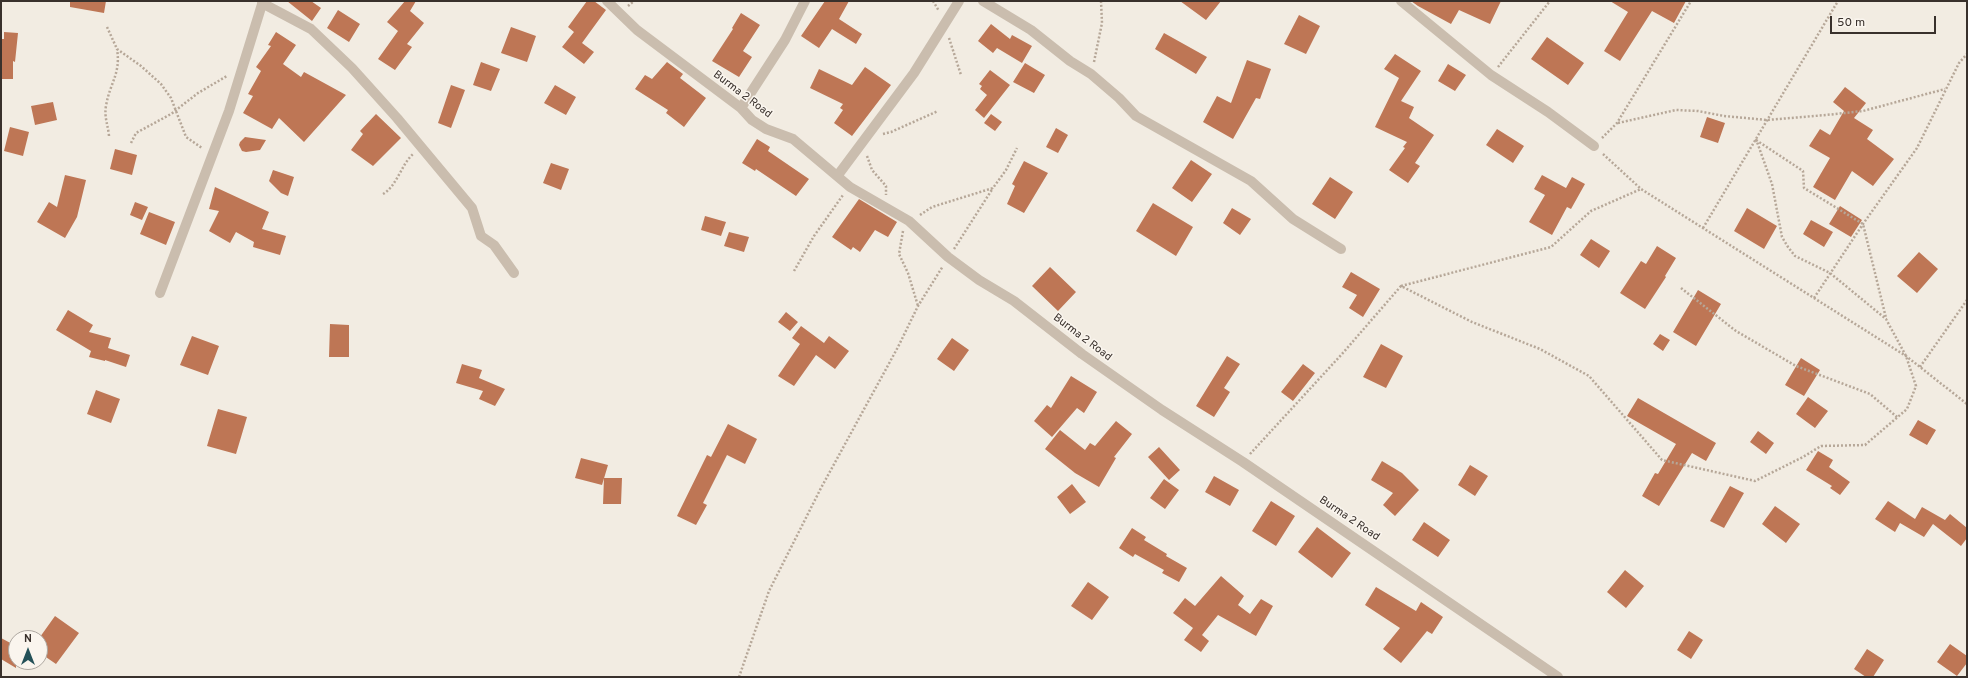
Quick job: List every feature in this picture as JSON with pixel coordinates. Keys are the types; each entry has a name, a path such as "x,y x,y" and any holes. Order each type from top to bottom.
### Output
{"street":[{"name":"Burma 2 Road","path":"607,1 637,30 741,108 752,120 766,129 793,139 814,158 838,175 850,187 906,219 948,257 979,280 1014,301 1082,354 1162,410 1242,462 1558,677"},
{"path":"741,108 785,40 805,1"},
{"path":"838,175 914,72 959,1"},
{"path":"983,1 1032,30 1070,61 1091,74 1119,98 1136,116 1251,181 1293,219 1341,249"},
{"path":"1401,1 1491,75 1548,112 1594,146"},
{"path":"160,293 213,153 263,2 311,29 352,68 472,208 481,236 494,245 514,273"}],"path":[{"path":"1091,74 1101,30 1101,1"},
{"path":"1491,75 1550,1"},
{"path":"1691,1 1617,123 1594,146 1641,189 1906,356 1967,404"},
{"path":"1703,228 1838,1"},
{"path":"107,27 117,49 118,70 111,86 106,106 105,119 109,136"},
{"path":"117,49 141,66 161,84 171,98 186,137 213,153"},
{"path":"1814,298 1862,224 1917,148 1945,90 1960,63 1967,54"},
{"path":"131,143 136,133 175,111 225,76 241,72"},
{"path":"1617,123 1676,110 1698,111 1724,116 1767,120 1863,111 1945,90"},
{"path":"887,208 886,186 872,170 867,157 865,145 868,135 891,132 938,111"},
{"path":"1401,286 1472,322 1540,349 1589,376 1662,460 1754,481 1803,457 1821,446 1865,445 1907,409 1916,386 1906,356 1886,319 1862,224 1804,188 1803,171 1756,139"},
{"path":"1756,139 1772,184 1782,236 1795,256 1830,273 1886,319"},
{"path":"383,194 388,191 410,157 421,147"},
{"path":"739,677 769,591 821,488 898,347 918,306 948,257 1006,170 1017,148"},
{"path":"794,271 814,236 850,187"},
{"path":"918,306 908,273 899,254 904,222 906,219 932,207 993,188"},
{"path":"1242,462 1342,354 1401,286 1550,247 1591,211 1641,189"},
{"path":"1681,288 1743,335 1796,366 1870,394 1897,417"},
{"path":"1920,367 1967,300"}],"building":[{"path":"70,1 106,1 104,13 70,7"},
{"path":"287,1 311,1 321,8 312,21"},
{"path":"405,1 416,1 410,11 424,23 407,44 412,47 395,70 378,59 398,31 387,22"},
{"path":"587,1 594,1 606,10 582,43 594,52 584,64 562,47 574,32 568,27"},
{"path":"825,1 849,1 839,19 862,34 856,44 832,29 819,48 801,36"},
{"path":"1180,1 1221,1 1206,20"},
{"path":"1411,1 1501,1 1490,24 1459,10 1451,24"},
{"path":"1610,1 1686,1 1674,23 1652,11 1620,61 1604,51 1628,12"},
{"path":"338,10 360,24 349,42 327,28"},
{"path":"741,13 760,25 743,51 752,57 739,77 712,61 733,29 732,28"},
{"path":"1299,15 1320,26 1306,54 1284,44"},
{"path":"991,24 1010,39 1012,35 1032,46 1022,63 997,48 993,53 978,41"},
{"path":"511,27 536,36 527,62 501,53"},
{"path":"4,32 18,33 15,62 13,61 13,79 1,79 1,39 4,39"},
{"path":"276,32 296,45 283,64 301,77 304,72 346,95 304,142 279,118 272,129 243,113 253,96 248,94 261,71 256,67 271,46 268,45"},
{"path":"1164,33 1207,57 1196,74 1155,49"},
{"path":"1547,37 1584,63 1568,85 1531,59"},
{"path":"1395,54 1421,71 1401,101 1414,107 1409,118 1434,135 1415,163 1420,166 1408,183 1389,170 1405,148 1403,147 1407,142 1375,127 1399,78 1384,69"},
{"path":"1247,60 1271,69 1260,99 1256,98 1233,139 1203,122 1217,96 1231,103"},
{"path":"481,62 500,69 491,91 473,85"},
{"path":"667,62 683,74 680,78 706,98 684,127 666,113 668,110 635,89 645,75 652,79"},
{"path":"1025,63 1045,75 1034,93 1013,82"},
{"path":"1448,64 1466,75 1455,91 1438,81"},
{"path":"865,67 891,85 852,136 834,123 843,110 840,108 843,104 810,88 819,69 852,85"},
{"path":"990,70 1010,85 984,118 975,110 987,95 980,89 982,86 979,84"},
{"path":"451,85 465,90 451,128 438,123"},
{"path":"555,85 576,97 566,115 544,103"},
{"path":"1845,87 1866,103 1854,118 1873,130 1867,139 1894,159 1873,186 1852,171 1835,200 1813,187 1830,158 1809,146 1820,129 1830,135 1844,111 1833,102"},
{"path":"53,102 57,120 35,125 31,106"},
{"path":"376,114 401,138 373,166 351,150 363,134 360,131"},
{"path":"991,114 1002,122 995,131 984,123"},
{"path":"1707,117 1725,123 1718,143 1700,137"},
{"path":"10,127 29,132 23,156 4,151"},
{"path":"1056,128 1068,135 1058,153 1046,147"},
{"path":"1497,129 1524,146 1513,163 1486,145"},
{"path":"245,137 266,140 260,150 246,152 242,151 239,145"},
{"path":"757,139 770,147 768,151 809,179 796,196 756,169 755,171 742,163"},
{"path":"115,149 137,155 132,175 110,169"},
{"path":"1191,160 1212,174 1192,202 1172,188"},
{"path":"1024,161 1048,173 1024,213 1007,204 1015,186 1012,184"},
{"path":"551,163 569,169 561,190 543,183"},
{"path":"273,170 294,177 288,196 281,193 269,181"},
{"path":"65,175 86,180 77,217 65,238 37,222 49,202 57,207"},
{"path":"1542,175 1566,188 1572,177 1585,184 1571,209 1567,207 1552,235 1529,222 1545,195 1534,189"},
{"path":"1330,177 1353,192 1335,219 1312,204"},
{"path":"215,187 269,212 262,229 286,236 280,255 253,247 254,242 236,232 230,243 209,231 219,211 209,209"},
{"path":"859,199 897,222 888,237 875,230 860,252 853,247 851,250 832,237"},
{"path":"135,202 148,207 142,220 130,215"},
{"path":"1153,203 1193,227 1176,256 1136,231"},
{"path":"1840,206 1862,220 1851,237 1829,224"},
{"path":"1232,208 1251,219 1240,235 1223,223"},
{"path":"1747,208 1777,226 1764,249 1734,231"},
{"path":"149,212 175,222 166,245 140,234"},
{"path":"705,216 726,222 721,236 701,230"},
{"path":"1811,220 1833,232 1824,247 1803,234"},
{"path":"729,232 749,237 744,252 724,246"},
{"path":"1591,239 1610,251 1599,268 1580,255"},
{"path":"1657,246 1676,258 1665,276 1666,277 1645,309 1620,293 1641,261 1646,264"},
{"path":"1919,252 1938,269 1917,293 1897,276"},
{"path":"1050,267 1076,292 1058,311 1032,286"},
{"path":"1351,272 1380,289 1363,317 1349,308 1357,295 1342,287"},
{"path":"1698,290 1721,304 1696,346 1673,332"},
{"path":"68,310 93,325 89,332 111,338 108,348 130,355 126,367 105,360 89,357 91,351 56,330"},
{"path":"786,312 798,322 790,331 778,322"},
{"path":"330,324 349,325 349,357 329,357"},
{"path":"801,326 824,343 829,336 849,351 835,369 816,355 794,386 778,376 800,344 792,338"},
{"path":"1660,334 1670,340 1663,351 1653,344"},
{"path":"192,336 219,346 208,375 180,365"},
{"path":"952,338 969,350 954,371 937,359"},
{"path":"1381,344 1403,356 1386,388 1363,377"},
{"path":"1227,356 1240,364 1224,388 1230,392 1214,417 1196,406"},
{"path":"1801,358 1820,370 1804,396 1785,385"},
{"path":"462,364 482,370 479,378 505,389 495,406 479,399 483,391 456,383"},
{"path":"1303,364 1315,373 1293,401 1281,392"},
{"path":"1071,376 1097,392 1084,413 1077,408 1052,437 1034,421 1047,405 1051,408"},
{"path":"96,390 120,399 111,423 87,414"},
{"path":"1808,397 1828,411 1815,428 1796,414"},
{"path":"1638,398 1716,443 1706,461 1692,453 1659,506 1642,496 1655,473 1658,474 1676,444 1627,416"},
{"path":"218,409 247,417 236,454 207,446"},
{"path":"1918,420 1936,430 1927,445 1909,435"},
{"path":"1116,421 1132,434 1114,457 1116,458 1099,487 1075,473 1045,449 1060,430 1085,450 1090,443 1095,446"},
{"path":"728,424 757,439 745,464 727,455 703,503 707,505 696,525 677,516 707,455 711,457"},
{"path":"1758,431 1774,443 1766,454 1750,442"},
{"path":"1159,447 1180,470 1169,480 1148,457"},
{"path":"1818,451 1833,460 1829,467 1850,482 1840,495 1830,488 1832,486 1806,470"},
{"path":"581,458 608,465 602,485 575,478"},
{"path":"1382,461 1402,473 1419,490 1395,516 1383,505 1393,493 1371,480"},
{"path":"1470,465 1488,476 1475,496 1458,485"},
{"path":"1214,476 1239,490 1230,506 1205,492"},
{"path":"604,478 622,478 621,504 603,504"},
{"path":"1164,479 1179,490 1165,509 1150,498"},
{"path":"1072,484 1086,502 1070,514 1057,497"},
{"path":"1730,486 1744,493 1724,528 1710,521"},
{"path":"1271,501 1295,516 1276,546 1252,531"},
{"path":"1888,501 1915,519 1922,507 1945,520 1950,514 1967,528 1967,538 1961,546 1933,524 1924,537 1900,523 1895,532 1875,519"},
{"path":"1775,506 1800,524 1786,543 1762,524"},
{"path":"1424,522 1450,540 1438,557 1412,540"},
{"path":"1317,527 1351,553 1332,578 1298,552"},
{"path":"1132,528 1146,537 1144,540 1167,554 1166,556 1187,568 1179,582 1162,573 1164,570 1135,554 1133,557 1119,548"},
{"path":"1625,570 1644,586 1626,608 1607,592"},
{"path":"1221,576 1244,596 1238,605 1250,614 1261,599 1273,606 1256,636 1218,615 1202,635 1209,641 1201,652 1184,640 1193,628 1173,613 1185,598 1195,606"},
{"path":"1088,582 1109,597 1092,620 1071,606"},
{"path":"1376,587 1416,611 1421,602 1443,617 1432,634 1427,631 1401,663 1383,649 1400,628 1365,605"},
{"path":"55,616 79,633 56,664 48,658 48,630 45,630"},
{"path":"1689,631 1703,640 1691,659 1677,650"},
{"path":"1,638 8,642 8,663 1,659"},
{"path":"1950,644 1967,656 1967,663 1957,676 1937,662"},
{"path":"1867,649 1884,660 1873,677 1866,677 1854,669"}]}
